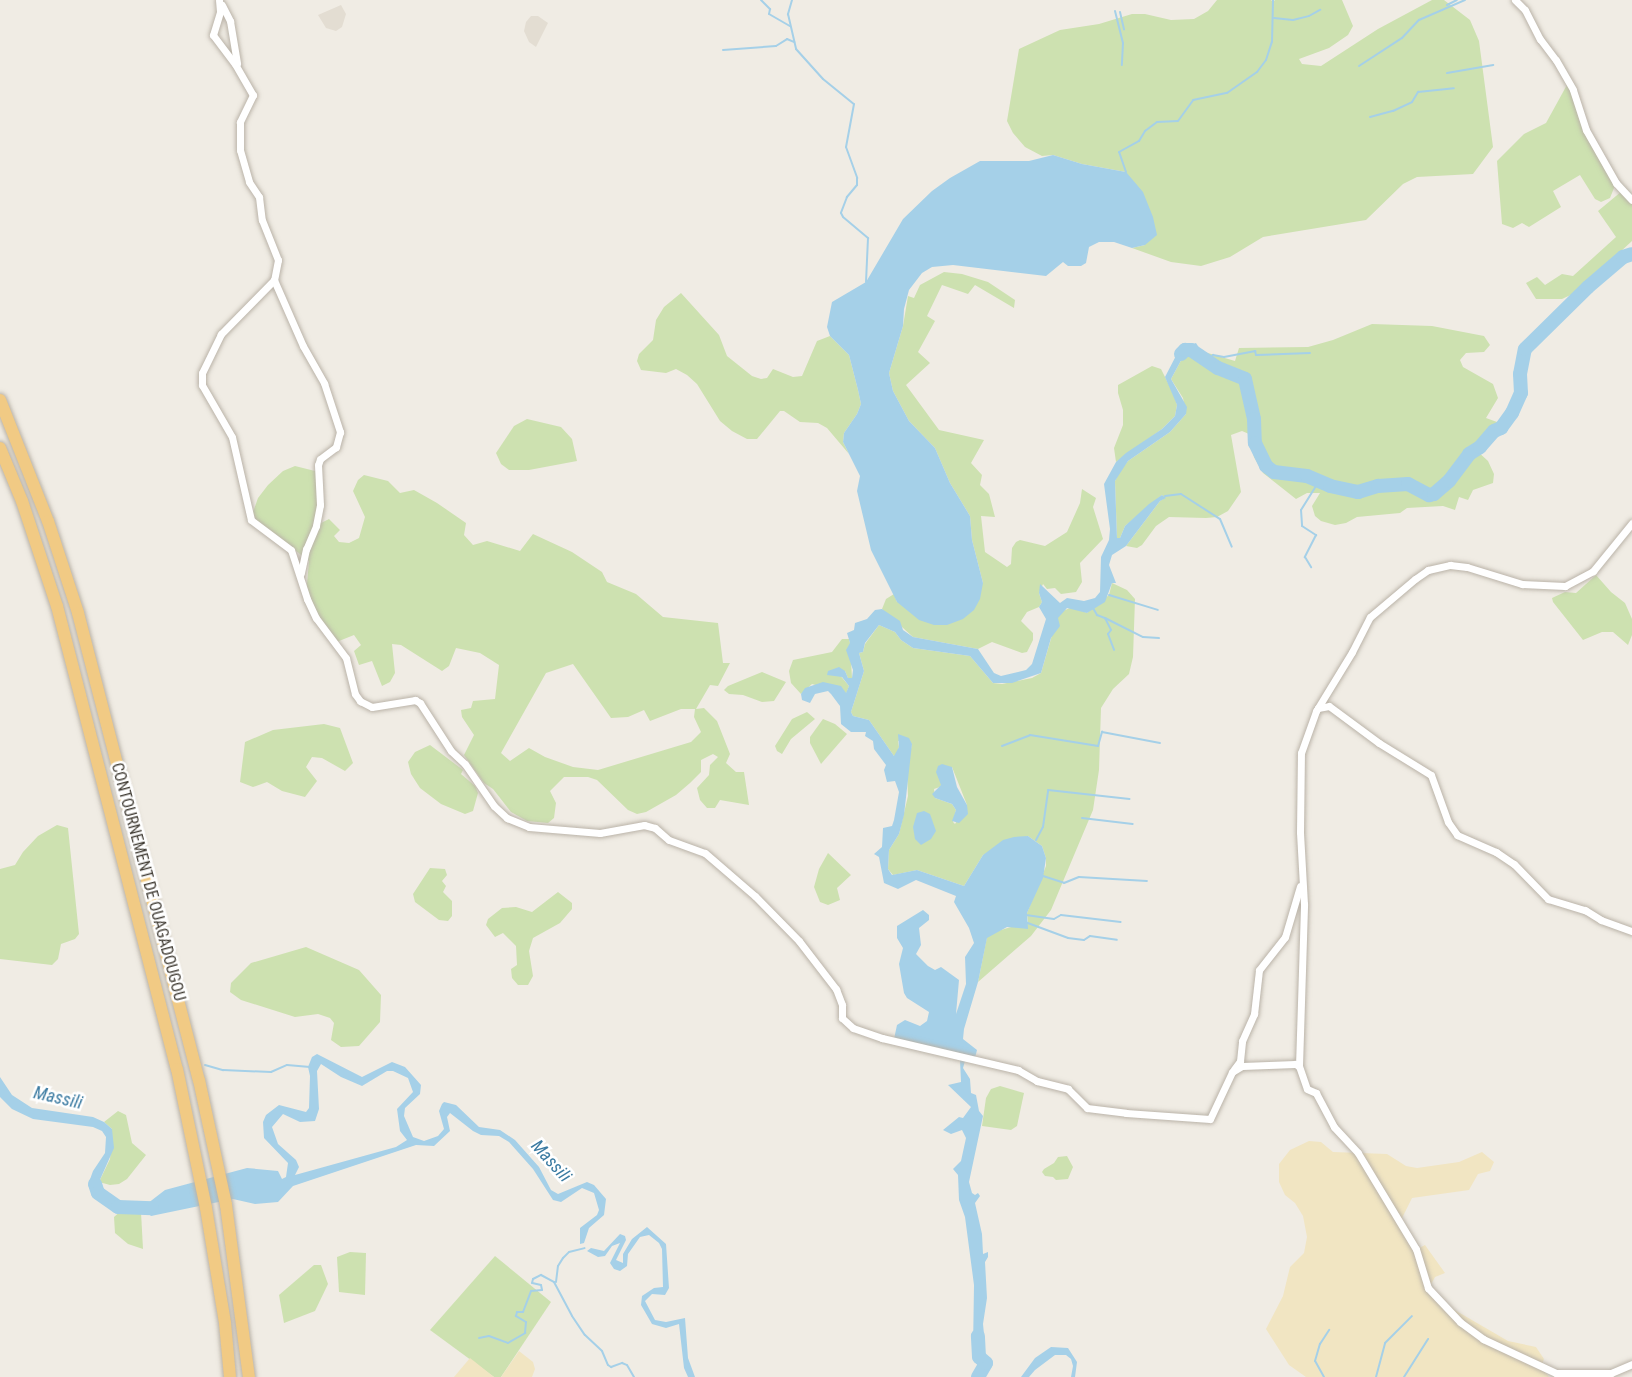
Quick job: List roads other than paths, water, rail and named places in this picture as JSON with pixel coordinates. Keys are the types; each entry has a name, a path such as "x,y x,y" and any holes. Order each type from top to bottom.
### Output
{"highway":[{"name":"CONTOURNEMENT DE OUAGADOUGOU","path":"0,400 45,512 78,613 200,1080 226,1205 249,1377"},
{"name":"CONTOURNEMENT DE OUAGADOUGOU","path":"0,448 22,501 57,606 177,1068 206,1208 225,1323 230,1377"}],"street":[{"path":"219,0 220,12 213,35 238,68 253,95 240,122 240,150 249,182 259,197 262,220 278,260 274,280 221,334 201,380 232,437 251,520 291,550 301,575"},
{"path":"219,0 230,21 238,68"},
{"path":"1515,0 1556,60 1573,90 1586,130 1616,183 1632,200"},
{"path":"274,280 303,346 324,383 340,432 336,447 320,459 318,465 320,505 316,526 306,549 301,575 302,586 316,618 346,658 355,694 360,701 372,706 415,700 420,703 446,743 465,764 494,806 507,818 528,827 600,833 644,825 655,828 669,840 705,853 755,896 799,941 836,989 842,1005 842,1018 845,1024 882,1038 1018,1070 1037,1081 1068,1089 1087,1108 1210,1119 1232,1072 1240,1061 1242,1041 1254,1014 1259,970 1285,936 1302,878"},
{"path":"1632,523 1593,571 1565,586 1522,584 1467,567 1450,565 1428,570 1399,591 1370,617 1352,652 1317,708 1301,753 1302,1001 1299,1066 1307,1089 1316,1093 1334,1126 1358,1153 1416,1249 1428,1288 1460,1322 1483,1340 1556,1373 1611,1373 1632,1364"},
{"path":"1317,708 1329,706 1379,743 1431,775 1448,822 1457,835 1496,852 1514,864 1548,899 1584,909 1601,920 1632,931"},
{"path":"1232,1072 1242,1066 1299,1066"}],"water":[{"path":"1053,155 1082,164 1126,172 1143,192 1157,235 1145,245 1132,248 1114,242 1099,242 1089,247 1086,263 1081,266 1068,266 1063,262 1046,276 953,265 932,267 922,273 909,290 904,309 903,326 889,373 893,391 909,421 935,448 950,483 970,516 972,540 983,583 980,599 974,610 963,619 947,625 934,625 919,620 897,602 871,550 857,491 860,476 843,442 844,433 861,404 849,355 830,336 827,327 832,302 866,282 903,219 932,191 950,178 980,161 1029,161"},
{"path":"1196,343 1201,351 1184,355 1171,379 1187,407 1186,414 1170,432 1128,461 1115,481 1117,538 1120,538 1125,526 1149,504 1162,495 1166,498 1160,501 1126,546 1112,555 1109,565 1116,583 1112,583 1105,602 1087,613 1067,608 1058,618 1060,626 1051,638 1041,673 1012,683 993,683 970,656 913,648 901,640 895,632 879,625 865,643 863,652 859,653 864,671 851,712 853,716 869,720 894,756 899,747 898,734 909,738 912,744 904,815 899,834 889,850 888,869 892,875 917,870 964,886 983,855 1003,840 1014,837 1028,836 1042,846 1046,858 1043,878 1027,913 1028,929 1007,927 987,938 963,1039 977,1050 975,1058 894,1039 897,1025 905,1020 920,1026 927,1021 929,1012 907,998 904,993 899,964 903,948 897,938 897,926 923,910 929,915 929,920 919,928 921,945 916,954 928,966 935,970 941,967 959,980 956,1014 966,984 965,957 974,943 969,928 954,902 956,896 916,880 898,889 884,883 879,857 874,854 882,847 883,828 892,826 894,820 899,792 895,781 887,782 884,770 886,765 874,749 873,741 865,736 866,732 851,732 841,724 840,706 828,691 815,694 810,703 802,700 801,694 805,688 823,682 841,686 846,693 849,686 842,677 827,675 828,671 839,667 845,671 848,678 852,678 853,670 846,650 850,643 847,633 854,630 855,623 867,619 875,610 882,609 900,621 903,630 913,637 978,649 994,673 1001,676 1026,670 1032,664 1046,619 1039,607 1042,602 1039,593 1040,584 1060,603 1067,598 1084,601 1095,598 1100,592 1101,557 1109,540 1110,529 1104,484 1116,462 1162,429 1175,416 1177,405 1165,377 1180,348"},
{"path":"942,764 952,767 957,787 967,805 968,814 959,823 952,821 956,810 952,804 935,798 932,794 941,785 936,772 938,766"},
{"path":"924,811 930,814 936,831 931,839 921,845 915,839 913,827 917,813"},
{"path":"317,1054 362,1077 392,1062 405,1067 421,1085 420,1094 405,1108 404,1116 413,1137 424,1141 438,1136 444,1129 439,1111 442,1104 444,1102 456,1105 479,1127 500,1130 515,1140 539,1167 551,1190 558,1194 587,1182 594,1185 606,1199 604,1215 589,1228 584,1243 580,1244 580,1228 597,1215 599,1210 594,1193 582,1188 561,1202 553,1200 533,1169 509,1142 499,1136 481,1135 450,1113 447,1117 450,1131 434,1146 416,1145 293,1186 278,1202 255,1204 233,1199 151,1216 147,1212 134,1211 134,1208 143,1207 165,1190 247,1168 278,1171 282,1179 286,1177 288,1163 264,1138 263,1122 266,1115 279,1105 306,1112 309,1108 308,1067 312,1057","holes":["321,1064 341,1077 362,1086 387,1071 393,1071 408,1078 413,1092 397,1109 400,1131 407,1140 396,1147 295,1175 299,1167 296,1160 278,1144 272,1127 283,1114 300,1122 315,1121 319,1109 317,1071"]},
{"path":"960,1060 965,1061 963,1068 970,1079 971,1093 976,1095 979,1111 983,1116 969,1182 972,1193 975,1195 978,1193 980,1196 975,1203 982,1234 983,1254 988,1252 985,1262 987,1298 983,1324 985,1344 979,1353 973,1349 974,1285 965,1217 959,1200 958,1175 953,1169 961,1161 966,1138 962,1130 951,1134 943,1130 959,1117 963,1118 971,1107 948,1085 961,1082"},
{"path":"0,1077 12,1095 32,1108 93,1117 112,1129 114,1148 99,1182 107,1195 105,1200 94,1197 88,1185 93,1171 105,1153 106,1137 102,1131 93,1127 33,1119 12,1109 0,1097"},
{"path":"647,1227 666,1244 669,1288 665,1295 652,1294 645,1301 655,1320 666,1322 685,1318 688,1358 695,1377 688,1377 684,1368 679,1324 666,1328 652,1324 641,1305 642,1296 654,1288 663,1287 662,1249 659,1243 649,1235 640,1237 628,1254 627,1266 620,1271 614,1269 610,1263 620,1243 612,1246 605,1256 598,1257 587,1251 591,1248 604,1251 620,1234 625,1236 626,1240 616,1260 623,1263 623,1254 632,1239"},
{"path":"1051,1347 1068,1348 1077,1362 1075,1377 1071,1377 1073,1366 1071,1359 1066,1355 1055,1355 1029,1377 1021,1377 1035,1358"}],"waterway":[{"path":"761,0 770,9 769,14 790,26"},
{"path":"792,0 788,14 796,49 823,79 854,104 846,147 857,178 857,185 847,197 841,213 868,238 866,282"},
{"path":"1126,172 1119,152 1139,141 1145,131 1157,122 1178,121 1193,100 1227,93 1257,72 1266,60 1272,42 1273,0"},
{"path":"1447,5 1457,0"},
{"path":"1359,66 1402,38 1419,20 1465,0"},
{"path":"1274,18 1293,20 1309,16 1320,10"},
{"path":"1115,11 1123,43 1122,65"},
{"path":"1120,12 1124,30"},
{"path":"723,50 776,46 787,39 794,42"},
{"path":"1447,73 1493,65"},
{"path":"1370,117 1393,111 1412,102 1418,92 1454,88"},
{"path":"1181,354 1185,350 1191,350 1218,368 1245,379 1254,419 1255,443 1266,466 1274,472 1307,476 1330,486 1358,492 1378,486 1408,484 1429,495 1434,494 1449,481 1469,454 1480,447 1494,431 1501,428 1512,413 1521,393 1520,374 1525,349 1588,287 1623,257 1632,254"},
{"path":"1208,361 1213,355 1224,357 1255,351 1256,355 1310,353"},
{"path":"1311,478 1316,486 1301,510 1302,526 1316,535 1305,557 1311,567"},
{"path":"1165,496 1181,494 1220,519 1232,547"},
{"path":"1109,595 1158,610"},
{"path":"1093,608 1097,615 1105,618 1111,630 1108,634 1114,650"},
{"path":"1105,618 1143,637 1159,638"},
{"path":"1002,746 1030,735 1098,746 1102,732 1160,743"},
{"path":"1036,840 1043,827 1048,790 1130,799"},
{"path":"1082,818 1133,824"},
{"path":"1043,876 1064,883 1079,877 1147,881"},
{"path":"1026,915 1054,919 1061,915 1121,922"},
{"path":"1025,922 1068,938 1084,940 1090,936 1117,940"},
{"path":"205,1065 223,1070 271,1072 287,1065 310,1067"},
{"name":"Massili","path":"95,1184 98,1193 118,1207 152,1208"},
{"path":"556,1282 558,1266 563,1258 569,1252 585,1248"},
{"path":"479,1338 489,1336 508,1343 525,1333 526,1322 516,1316 517,1312 523,1312 531,1291 542,1290 541,1285 532,1283 533,1279 541,1275 554,1282 572,1316 585,1335 602,1351 608,1365 611,1367 622,1363 627,1365 634,1377"},
{"path":"1376,1377 1385,1343 1412,1316"},
{"path":"1324,1377 1315,1361 1320,1344 1329,1330"},
{"path":"978,1336 979,1357 986,1363 978,1377"},
{"path":"1404,1377 1428,1339"}]}
